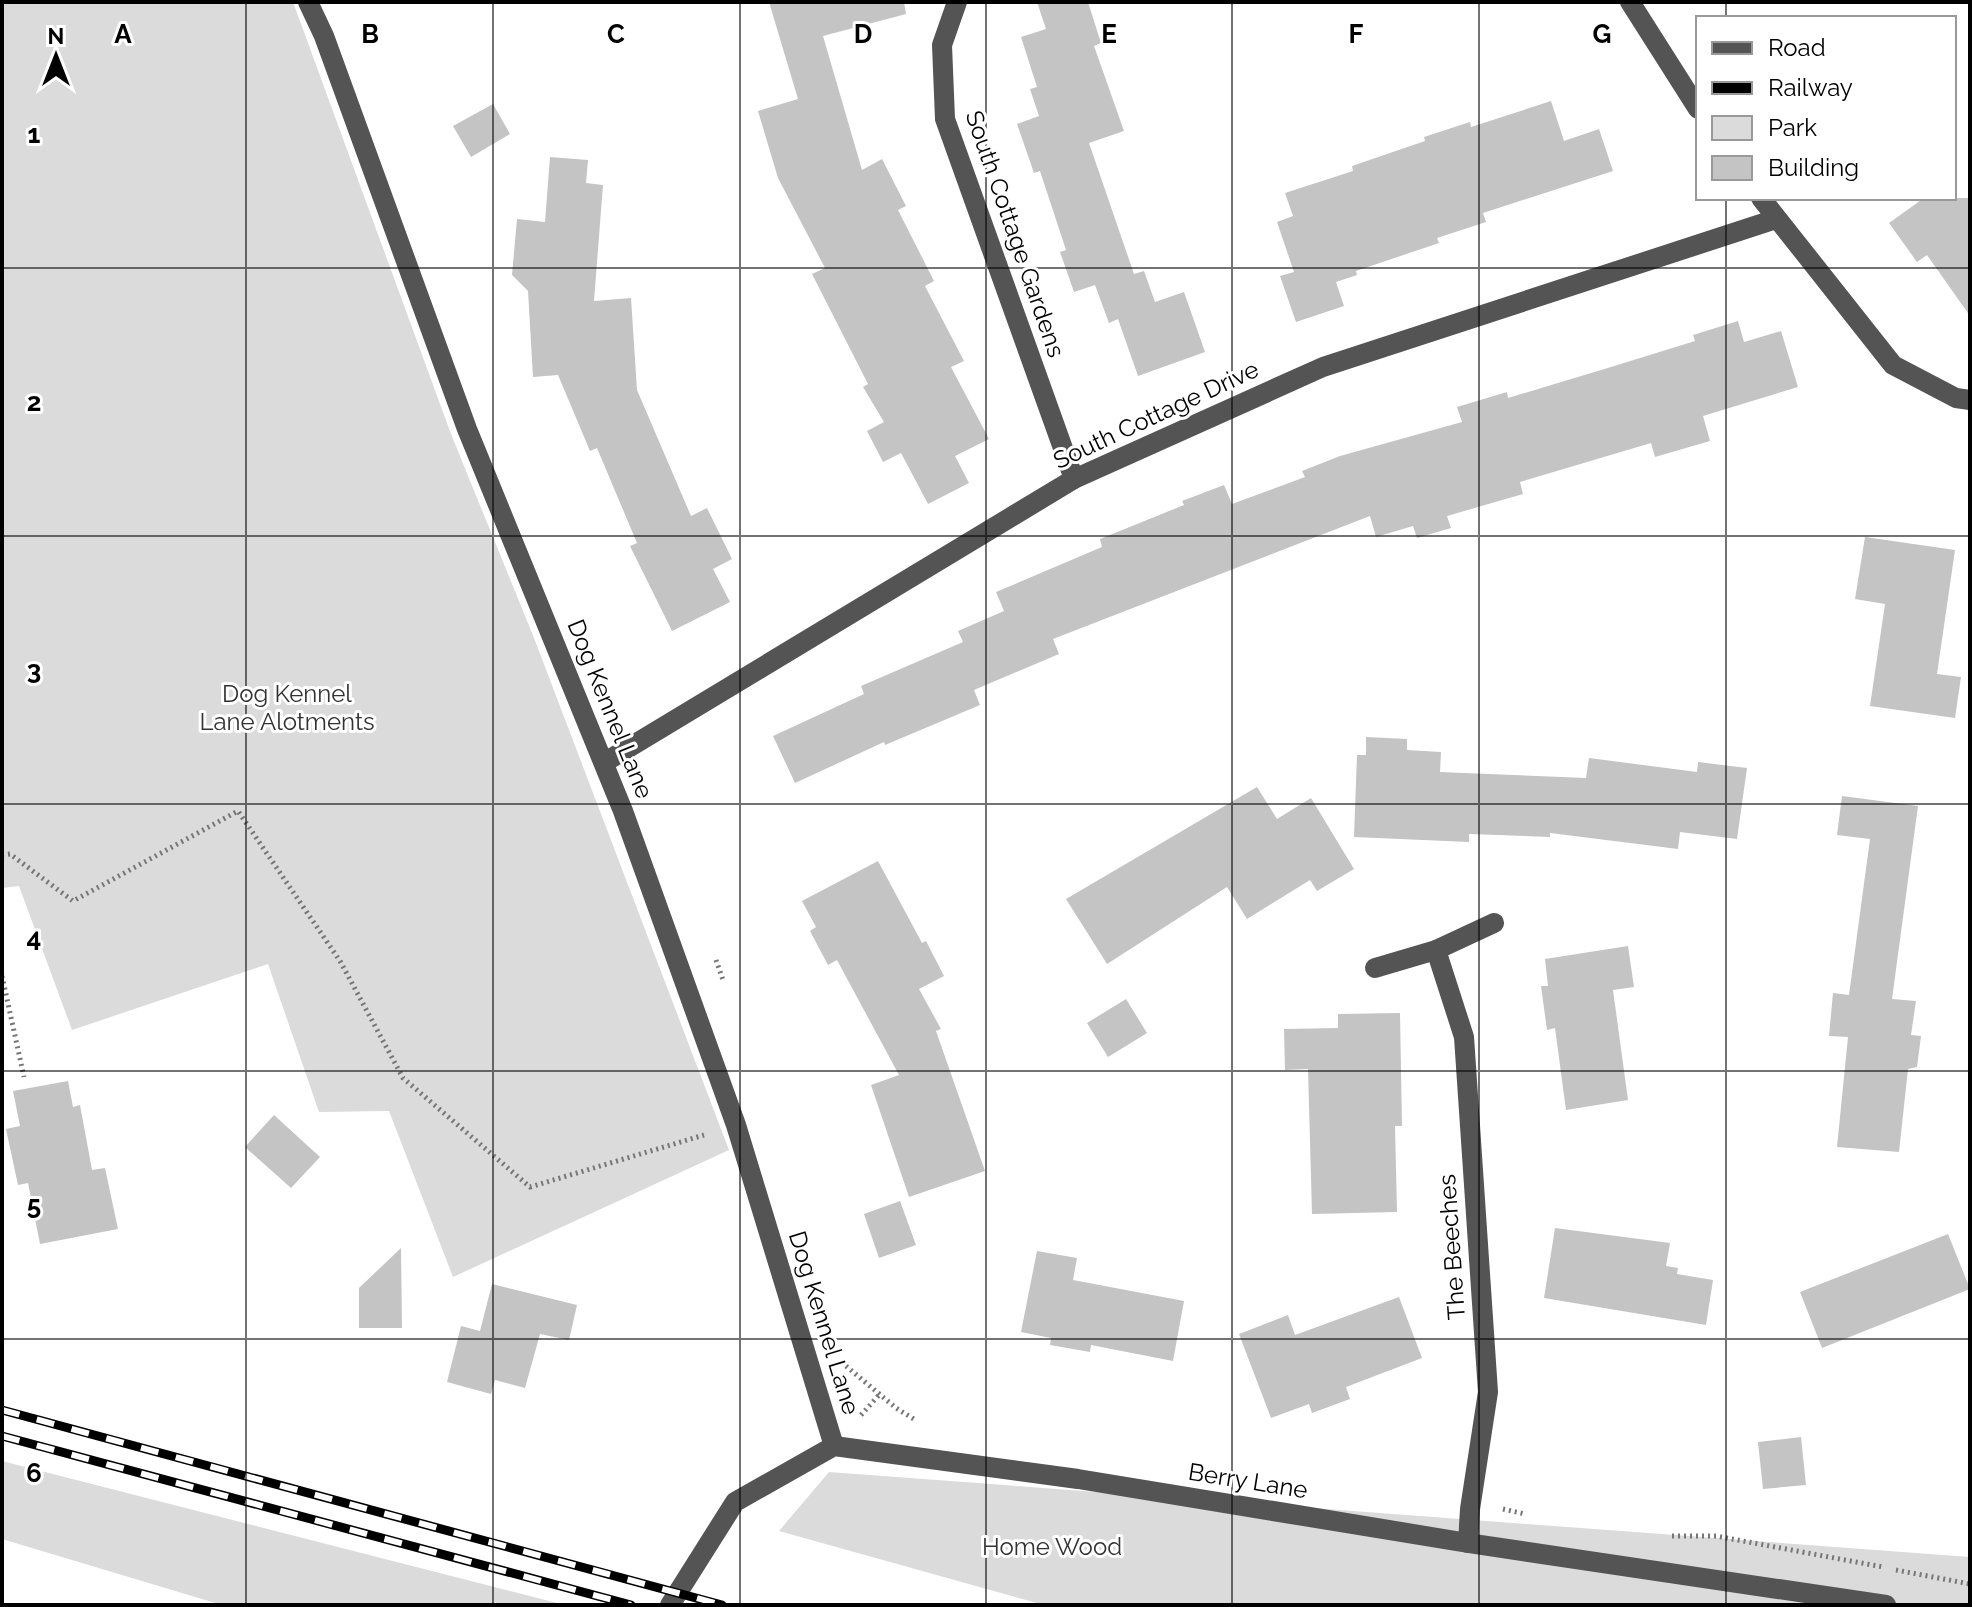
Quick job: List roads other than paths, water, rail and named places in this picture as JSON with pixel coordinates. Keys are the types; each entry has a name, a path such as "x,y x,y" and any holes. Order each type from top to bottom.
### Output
{"street":[{"name":"Dog Kennel Lane","path":"308,2 324,36 467,429 605,762 736,1125 834,1446"},
{"name":"South Cottage Gardens","path":"957,2 942,45 945,119 1074,479"},
{"path":"1630,2 1696,106"},
{"path":"1762,200 1893,365 1956,398 1970,400"},
{"name":"South Cottage Drive","path":"605,762 1074,479 1323,367 1776,219"},
{"path":"1375,968 1436,950 1494,923"},
{"name":"The Beeches","path":"1436,950 1464,1037 1488,1392 1470,1509 1468,1543"},
{"path":"670,1605 735,1502 834,1446"},
{"name":"Berry Lane","path":"834,1446 1078,1479 1468,1543 1886,1605"}],"railway":[{"path":"2,1410 722,1605"},
{"path":"2,1436 631,1605"}],"park label":[{"name":"Dog Kennel Lane Alotments","path":"287,708"},
{"name":"Home Wood","path":"1052,1547"}]}
